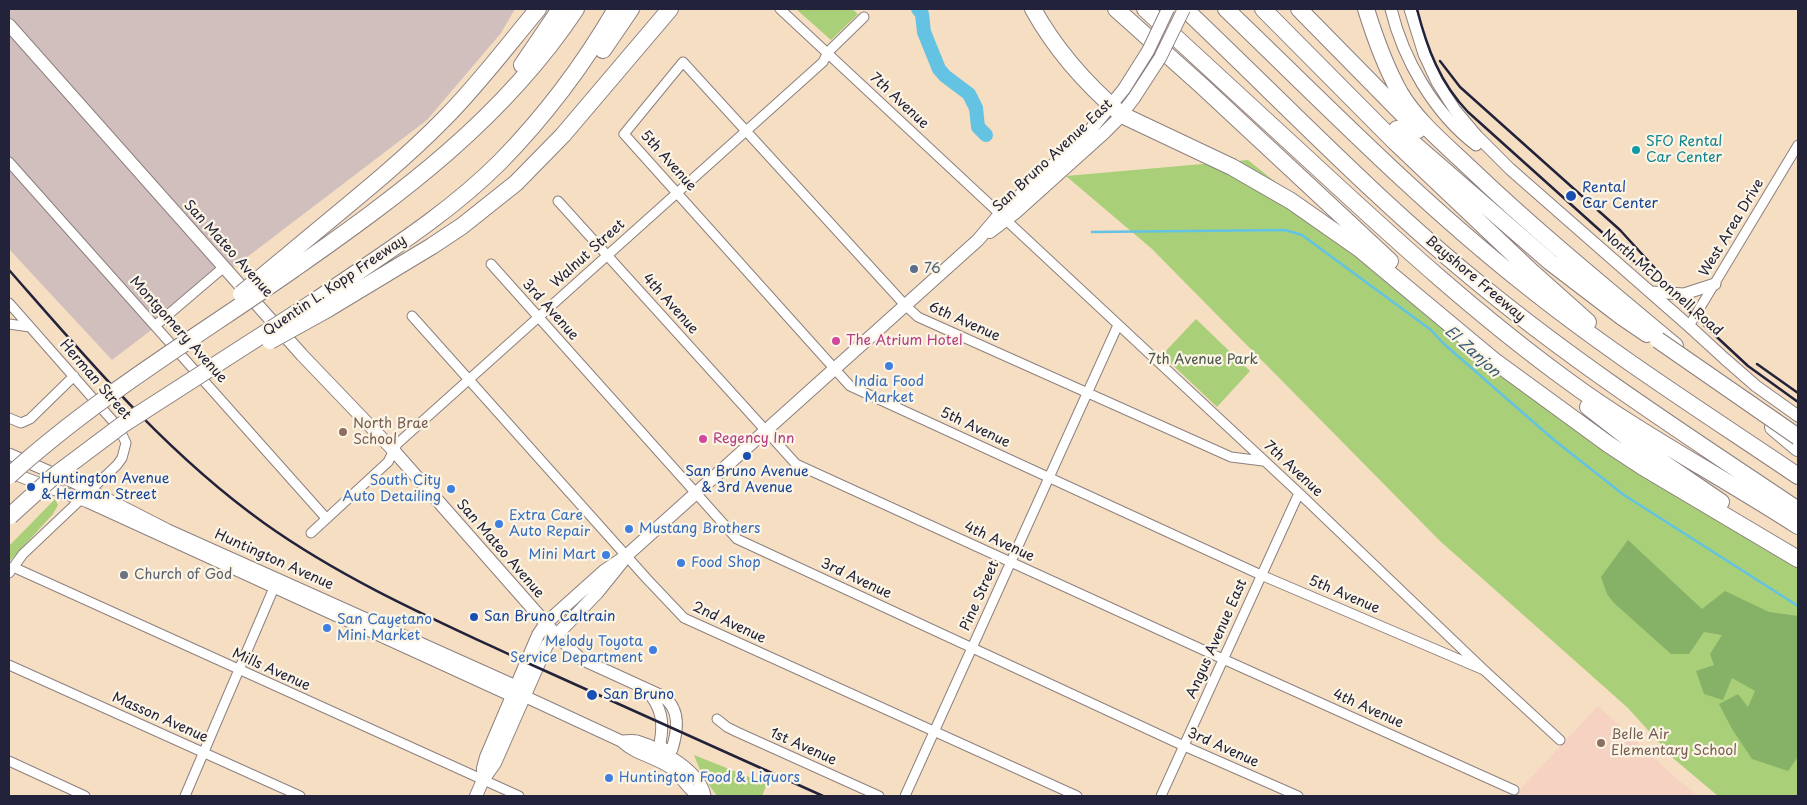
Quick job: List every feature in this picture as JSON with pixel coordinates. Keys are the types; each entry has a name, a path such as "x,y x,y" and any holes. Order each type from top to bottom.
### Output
{"highway":[{"path":"288,264 452,110 538,9"},
{"path":"431,167 502,90 535,48 560,9"},
{"path":"9,474 54,436 288,264 386,204 471,133 525,77 555,40 576,9"},
{"name":"Quentin L. Kopp Freeway","path":"322,304 456,201 499,163 563,89 588,55 616,9"},
{"path":"499,163 539,126 576,86 595,62 631,9"},
{"path":"9,517 54,476 122,425 322,304 432,246 469,221 516,183 563,134 670,9"},
{"path":"1034,9 1068,61 1117,110 1247,174 1314,216 1361,250 1493,360 1608,444 1643,467 1798,559"},
{"path":"1116,9 1420,287 1495,352 1608,444"},
{"path":"1145,9 1347,195 1466,301 1564,378 1640,430 1740,489 1798,526"},
{"path":"1180,9 1215,38"},
{"name":"Bayshore Freeway","path":"1184,9 1398,213 1484,288 1591,370 1798,510"},
{"name":"Bayshore Freeway","path":"1226,9 1419,194 1478,247 1568,318 1798,476"},
{"path":"1265,9 1395,142 1480,224 1642,370"},
{"path":"1265,9 1395,127 1527,239 1658,340 1798,438"},
{"path":"1298,9 1527,239"},
{"path":"1366,9 1390,74 1405,99 1427,128 1520,215 1798,448"},
{"path":"1347,195 1374,231 1476,320 1633,442 1798,553"},
{"path":"9,467 88,411"}],"main road":[{"name":"San Bruno Avenue East","path":"518,693 538,635 546,623 604,571 626,556 1003,217 1104,133 1117,110 1124,89 1144,58 1168,9"},
{"name":"San Bruno Avenue East","path":"1117,110 1134,98 1160,58 1184,9"},
{"name":"San Mateo Avenue","path":"9,25 302,355 394,451 556,635"},
{"name":"San Bruno Avenue East","path":"518,693 547,645 597,593 626,556"},
{"path":"476,796 483,780 495,763 518,693"}],"street":[{"name":"7th Avenue","path":"780,9 1299,493 1560,740"},
{"name":"North McDonnell Road","path":"1391,9 1396,28 1409,58 1431,96 1465,135 1510,169"},
{"name":"North McDonnell Road","path":"1410,9 1424,54 1440,89 1465,124 1510,169 1756,386 1798,416"},
{"name":"Walnut Street","path":"310,533 388,462 397,444 823,62 828,52 864,17"},
{"name":"6th Avenue","path":"684,62 918,317 1231,457 1263,461"},
{"name":"5th Avenue","path":"684,62 624,134 850,386 1261,575 1484,670"},
{"name":"West Area Drive","path":"1689,326 1798,145"},
{"name":"Montgomery Avenue","path":"9,162 326,518"},
{"name":"4th Avenue","path":"558,201 796,464 1514,790"},
{"name":"3rd Avenue","path":"491,264 737,539 1184,746 1298,796"},
{"path":"156,325 224,267"},
{"path":"1651,292 1684,294 1715,284"},
{"name":"Herman Street","path":"9,303 119,428 126,443 122,458 23,554 11,570"},
{"name":"2nd Avenue","path":"412,316 626,556 684,618 1077,796"},
{"path":"9,324 30,328"},
{"name":"Pine Street","path":"905,796 1118,325"},
{"path":"9,418 21,423 26,422 74,376"},
{"name":"Huntington Avenue","path":"9,454 90,490 277,582 621,741 635,740 663,755"},
{"name":"Huntington Avenue","path":"9,474 79,499 277,582"},
{"name":"Angus Avenue East","path":"1161,796 1299,493"},
{"name":"Mills Avenue","path":"11,570 519,796"},
{"path":"185,796 277,582"},
{"name":"San Mateo Avenue","path":"556,635 581,659 666,699 677,718 677,729 672,749 663,755"},
{"name":"Masson Avenue","path":"9,665 300,796"},
{"name":"1st Avenue","path":"717,719 732,730 879,796"},
{"path":"663,755 673,769 700,796"},
{"path":"663,755 680,762 704,788 705,796"},
{"path":"9,761 85,796"}],"shaded area":[{"path":"9,9 515,9 501,33 427,120 112,360 9,249"},
{"name":"Belle Air Elementary School","path":"1598,706 1677,779 1698,796 1514,796"}],"green space":[{"path":"796,9 852,9 858,14 831,40"},
{"path":"1248,160 1509,370 1798,565 1798,796 1718,796 1674,759 1628,708 1440,541 1152,249 1066,176"},
{"name":"7th Avenue Park","path":"1196,319 1250,371 1217,407 1162,355"},
{"path":"55,499 58,505 53,514 9,562 9,546"},
{"path":"1628,540 1702,609 1725,591 1769,612 1798,616 1798,757 1788,771 1752,759 1732,729 1719,704 1738,694 1748,707 1755,691 1732,678 1723,700 1704,694 1696,671 1714,665 1710,654 1722,635 1704,632 1689,654 1671,654 1614,603 1607,594 1601,577"},
{"path":"694,755 767,784 762,796 717,796 702,775"}],"waterway":[{"path":"918,9 922,14 924,32 939,69 945,76 969,94 976,108 978,127 986,135"},
{"name":"El Zanjon","path":"1092,232 1285,230 1302,235 1431,330 1444,344 1554,440 1624,495 1798,606"}],"railway":[{"path":"1417,9 1430,51 1442,77 1468,112 1748,366 1798,402"},
{"path":"1440,61 1460,87 1620,230 1662,276"},
{"path":"9,270 68,338 161,436 228,496 294,544 357,581 422,614 823,796"},
{"path":"1757,364 1798,393"}],"place":[{"name":"SFO Rental Car Center","path":"1636,150"},
{"name":"Rental Car Center","path":"1571,196"},
{"name":"76","path":"914,269"},
{"name":"The Atrium Hotel","path":"836,341"},
{"name":"India Food Market","path":"889,366"},
{"name":"North Brae School","path":"343,432"},
{"name":"Regency Inn","path":"703,439"},
{"name":"San Bruno Avenue & 3rd Avenue","path":"747,456"},
{"name":"Huntington Avenue & Herman Street","path":"31,487"},
{"name":"South City Auto Detailing","path":"451,489"},
{"name":"Extra Care Auto Repair","path":"499,524"},
{"name":"Mustang Brothers","path":"629,529"},
{"name":"Mini Mart","path":"606,555"},
{"name":"Food Shop","path":"681,563"},
{"name":"Church of God","path":"124,575"},
{"name":"San Bruno Caltrain","path":"474,617"},
{"name":"San Cayetano Mini Market","path":"327,628"},
{"name":"Melody Toyota Service Department","path":"653,650"},
{"name":"San Bruno","path":"592,695"},
{"name":"Belle Air Elementary School","path":"1601,743"},
{"name":"Huntington Food & Liquors","path":"609,778"}]}
